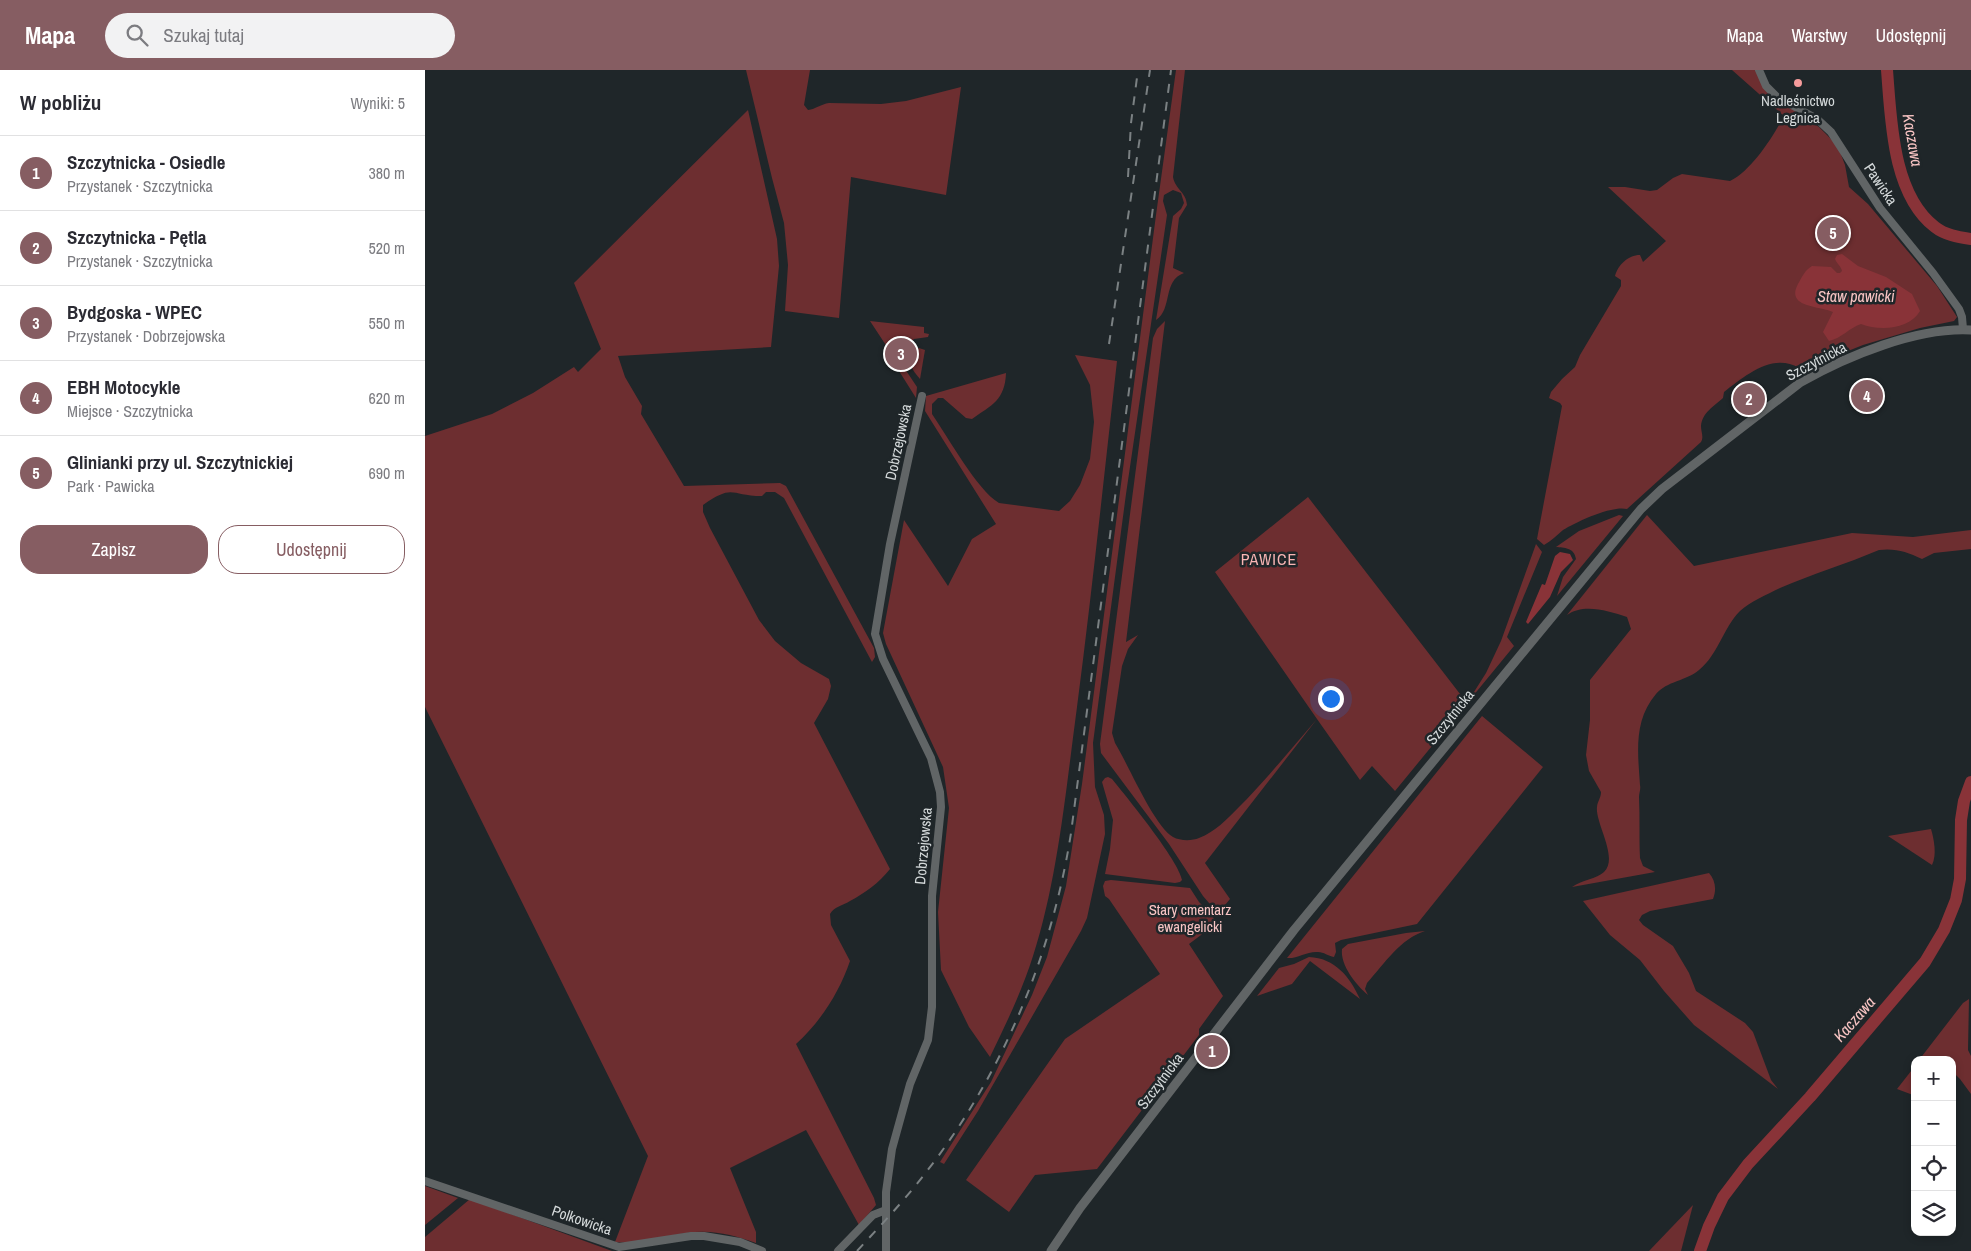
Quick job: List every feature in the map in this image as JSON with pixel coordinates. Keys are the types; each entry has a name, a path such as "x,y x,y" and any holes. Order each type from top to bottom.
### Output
{"street":[{"name":"Pawicka","path":"1759,70 1766,86 1777,96 1817,119 1831,132 1880,208 1933,272 1959,310 1967,330"},
{"name":"Szczytnicka","path":"1051,1251 1080,1208 1293,930 1653,496 1801,382 1823,369 1861,353 1899,341 1939,332 1967,330"},
{"name":"Dobrzejowska","path":"886,1251 886,1192 892,1149 910,1084 928,1040 932,1007 932,896 941,807 940,792 931,758 883,659 875,634 890,544 922,396"},
{"name":"Polkowicka","path":"425,1181 619,1247 691,1236 704,1236 740,1242 762,1251"},
{"path":"838,1251 873,1215 886,1210"}],"green space":[{"path":"746,70 810,70 804,105 808,110 829,103 881,104 906,101 961,87 946,195 851,177 839,318 785,311 788,265 784,223"},
{"path":"1176,70 1185,70 1173,177 1176,185 1185,197 1187,205 1179,218 1173,268 1184,273 1173,282 1164,309 1156,320 1173,216 1181,209 1184,203 1181,193 1173,190 1164,195 1163,201 1167,215 1126,494 1093,743 1095,787 1104,815 1105,834 1087,918 1081,931 978,1111 944,1164 940,1162 991,1082 1032,995 1047,957 1066,886 1082,784"},
{"path":"1732,70 1756,70 1788,106 1819,127 1833,141 1845,165 1849,187 1868,204 1937,286 1957,317 1954,321 1920,328 1863,345 1813,365 1810,362 1799,368 1779,363 1759,368 1724,392 1723,398 1712,407 1702,421 1701,442 1627,509 1613,509 1585,519 1563,530 1544,545 1537,539 1562,406 1560,403 1549,398 1551,392 1575,367 1580,355 1621,286 1621,280 1615,276 1621,265 1636,255 1640,255 1643,262 1666,241 1608,187 1657,190 1682,174 1730,181 1746,169 1767,143 1784,116"},
{"path":"748,110 777,239 779,266 771,347 618,356 625,377 642,406 641,414 684,486 780,483 786,486 874,648 875,657 872,662 784,498 775,492 766,492 762,496 727,492 703,505 703,512 710,528 759,620 775,641 801,663 829,679 831,686 828,699 814,723 890,869 871,887 856,898 836,908 830,914 831,925 850,961 846,973 828,1006 796,1044 876,1205 859,1225 806,1130 730,1168 756,1232 756,1243 714,1232 687,1233 624,1243 615,1242 648,1156 425,707 425,436 492,414 533,393 574,367 578,372 601,349 574,283"},
{"path":"870,321 924,327 924,333 929,334 928,337 914,339 906,346 896,344 894,349 896,353 902,355 905,369 917,387 916,398 894,363 897,362"},
{"path":"1165,321 1126,642 1138,635 1128,649 1122,666 1112,733 1115,743 1150,808 1166,831 1173,837 1182,840 1193,840 1210,832 1230,816 1317,719 1205,863 1230,899 1225,905 1217,908 1203,896 1169,844 1101,753 1100,744 1153,338 1157,329"},
{"path":"919,348 925,350 920,379 912,369 910,362 912,350"},
{"path":"1075,355 1117,361 1088,621 1065,801 1049,896 1029,969 990,1057 969,1027 941,970 938,912 949,808 943,767 886,644 883,633 904,520 948,586 972,539 996,524 925,411 926,396 1006,373 1000,396 972,419 966,418 943,398 938,398 932,404 932,414 981,487 999,503 1059,511 1070,501 1080,485 1090,459 1094,422 1090,385"},
{"path":"1308,497 1467,703 1486,673 1501,641 1536,544 1542,552 1507,637 1514,646 1395,791 1372,766 1360,780 1215,572"},
{"path":"1619,515 1623,516 1557,596 1563,577 1576,559 1571,550 1556,547 1579,531"},
{"path":"1647,515 1694,566 1852,533 1913,537 1971,530 1971,549 1934,553 1922,559 1901,551 1879,550 1780,588 1744,607 1729,625 1706,664 1694,674 1666,686 1656,694 1649,704 1640,726 1638,762 1640,858 1643,866 1655,872 1572,887 1601,874 1608,866 1608,850 1597,814 1597,805 1601,792 1589,771 1586,755 1590,720 1590,680 1631,629 1627,617 1596,609 1581,609 1567,615"},
{"path":"1482,716 1543,767 1417,924 1341,940 1335,943 1336,952 1334,957 1314,952 1287,958"},
{"path":"1108,777 1112,779 1140,813 1162,844 1179,871 1182,880 1180,882 1175,883 1105,874 1113,820 1102,782"},
{"path":"1931,829 1935,852 1932,865 1888,836"},
{"path":"1709,873 1715,885 1713,899 1650,911 1642,915 1639,920 1643,925 1673,946 1689,973 1696,991 1745,1023 1753,1032 1771,1080 1778,1089 1694,1025 1640,960 1610,935 1583,901"},
{"name":"Stary cmentarz ewangelicki","path":"1105,881 1190,888 1217,923 1189,944 1223,996 1199,1029 1199,1035 1097,1169 1035,1175 1009,1212 966,1180 1065,1039 1160,974 1109,899 1105,896 1103,886"},
{"path":"1425,931 1400,946 1387,960 1367,983 1365,989 1368,995 1346,968 1342,949 1348,944"},
{"path":"1309,957 1327,961 1341,970 1360,999 1310,961 1292,984 1257,996 1279,968"},
{"path":"1969,999 1968,1050 1971,1056 1971,1094 1956,1075 1956,1056 1922,1056 1963,1003"},
{"path":"1911,1071 1911,1094 1897,1089"},
{"path":"425,1186 458,1198 425,1225"},
{"path":"470,1199 612,1251 425,1251 425,1237"},
{"path":"1693,1205 1681,1251 1649,1251"}],"water":[{"name":"Staw pawicki","path":"1842,254 1858,266 1886,277 1912,294 1920,311 1909,322 1901,325 1876,328 1861,324 1838,338 1829,341 1823,332 1833,312 1800,302 1796,298 1795,292 1804,274 1812,266 1831,267 1837,273 1840,273 1842,271 1835,259 1837,255"},
{"path":"1560,552 1570,554 1573,560 1561,572 1550,597 1528,624 1526,622 1542,584 1545,585 1555,556"}],"waterway":[{"name":"Kaczawa","path":"1887,70 1896,155 1910,195 1921,213 1939,230 1947,234 1971,239"},
{"name":"Kaczawa","path":"1700,1251 1709,1226 1723,1197 1748,1164 1810,1097 1925,962 1944,930 1956,900 1960,879 1961,820 1964,801 1971,782"}],"railway":[{"path":"1128,177 1131,123 1138,70"},
{"path":"1109,344 1150,70"},
{"path":"857,1251 902,1202 927,1171 979,1094 1001,1053 1020,1011 1037,968 1051,924 1071,833 1171,70"}],"place":[{"name":"Nadleśnictwo Legnica","path":"1798,83"},
{"name":"Glinianki przy ul. Szczytnickiej","path":"1833,233"},
{"name":"Bydgoska - WPEC","path":"901,354"},
{"name":"EBH Motocykle","path":"1867,396"},
{"name":"Szczytnicka - Pętla","path":"1749,399"},
{"name":"Szczytnicka - Osiedle","path":"1212,1051"}],"district":[{"name":"PAWICE","path":"1269,559"}]}
